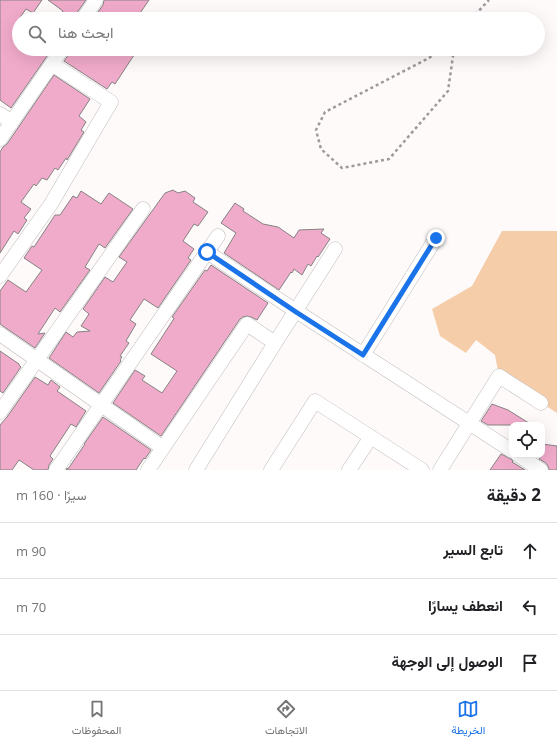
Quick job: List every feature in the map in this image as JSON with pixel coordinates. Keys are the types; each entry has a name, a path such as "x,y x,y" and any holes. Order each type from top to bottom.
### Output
{"street":[{"path":"87,12 94,1"},
{"path":"0,139 57,56"},
{"path":"0,276 51,204 111,102 52,64"},
{"path":"0,114 12,122"},
{"path":"0,412 143,209"},
{"path":"56,470 218,236"},
{"path":"363,355 436,238"},
{"path":"196,470 275,343 336,249"},
{"path":"207,252 296,312 509,449"},
{"path":"148,470 247,324 275,343"},
{"path":"0,334 163,448"},
{"path":"440,470 499,376 541,403"},
{"path":"270,470 315,401 422,470"},
{"path":"349,470 371,437"},
{"path":"523,458 541,470"}],"path":[{"path":"478,12 489,0"},
{"path":"432,56 325,112 316,130 321,149 342,168 389,159 448,91 453,56"}],"shaded area":[{"path":"502,231 557,231 557,413 499,376 495,355 476,340 466,353 440,336 432,309 472,286"}],"building":[{"path":"0,0 42,0 34,12 26,9 24,12 12,12 12,56 47,56 11,108 0,100"},
{"path":"48,0 86,0 77,12 62,12 63,11"},
{"path":"104,0 149,0 141,12 98,12 103,5"},
{"path":"68,56 133,56 115,84 112,82 107,89 64,61"},
{"path":"54,75 90,99 79,116 86,122 81,130 84,132 67,160 66,158 58,170 55,168 47,180 42,178 36,186 34,184 21,202 31,209 24,218 27,220 18,234 14,231 0,253 0,152"},
{"path":"173,190 178,193 185,191 195,198 193,202 208,212 198,226 194,224 183,241 194,249 188,258 191,260 158,308 144,299 130,320 136,324 126,341 129,343 120,356 122,357 120,360 121,361 99,393 49,358 66,332 73,337 77,332 90,331 81,326 89,314 83,309 105,277 113,282 127,262 119,257 165,193"},
{"path":"81,191 101,204 109,193 133,209 105,248 99,244 85,267 90,270 60,312 55,308 38,334 45,333 35,348 0,324 0,291 8,280 26,292 42,270 24,258 32,246 34,247 55,215 60,215 73,196 77,198"},
{"path":"235,203 244,209 243,211 263,224 278,227 294,238 299,230 324,229 321,233 330,239 311,266 308,264 302,275 294,269 279,290 224,253 236,233 221,223"},
{"path":"211,265 268,303 257,320 247,316 240,319 161,436 113,403 135,370 145,376 142,380 162,393 177,371 151,354 173,320 174,318 172,317 205,270 207,271"},
{"path":"0,351 21,367 3,393 0,391"},
{"path":"35,377 48,385 51,380 60,387 57,391 86,411 76,427 71,424 50,456 53,459 48,470 34,470 19,460 12,470 0,470 0,425"},
{"path":"492,404 508,410 527,422 509,422 509,425 488,425 481,421"},
{"path":"103,417 151,450 145,459 144,458 136,470 66,470 67,468 68,469"},
{"path":"545,444 557,446 557,470 549,470 546,463 539,459 545,458"},
{"path":"501,454 511,459 513,461 512,462 525,470 490,470"}],"route":[{"path":"207,252 363,355 436,238"}]}
